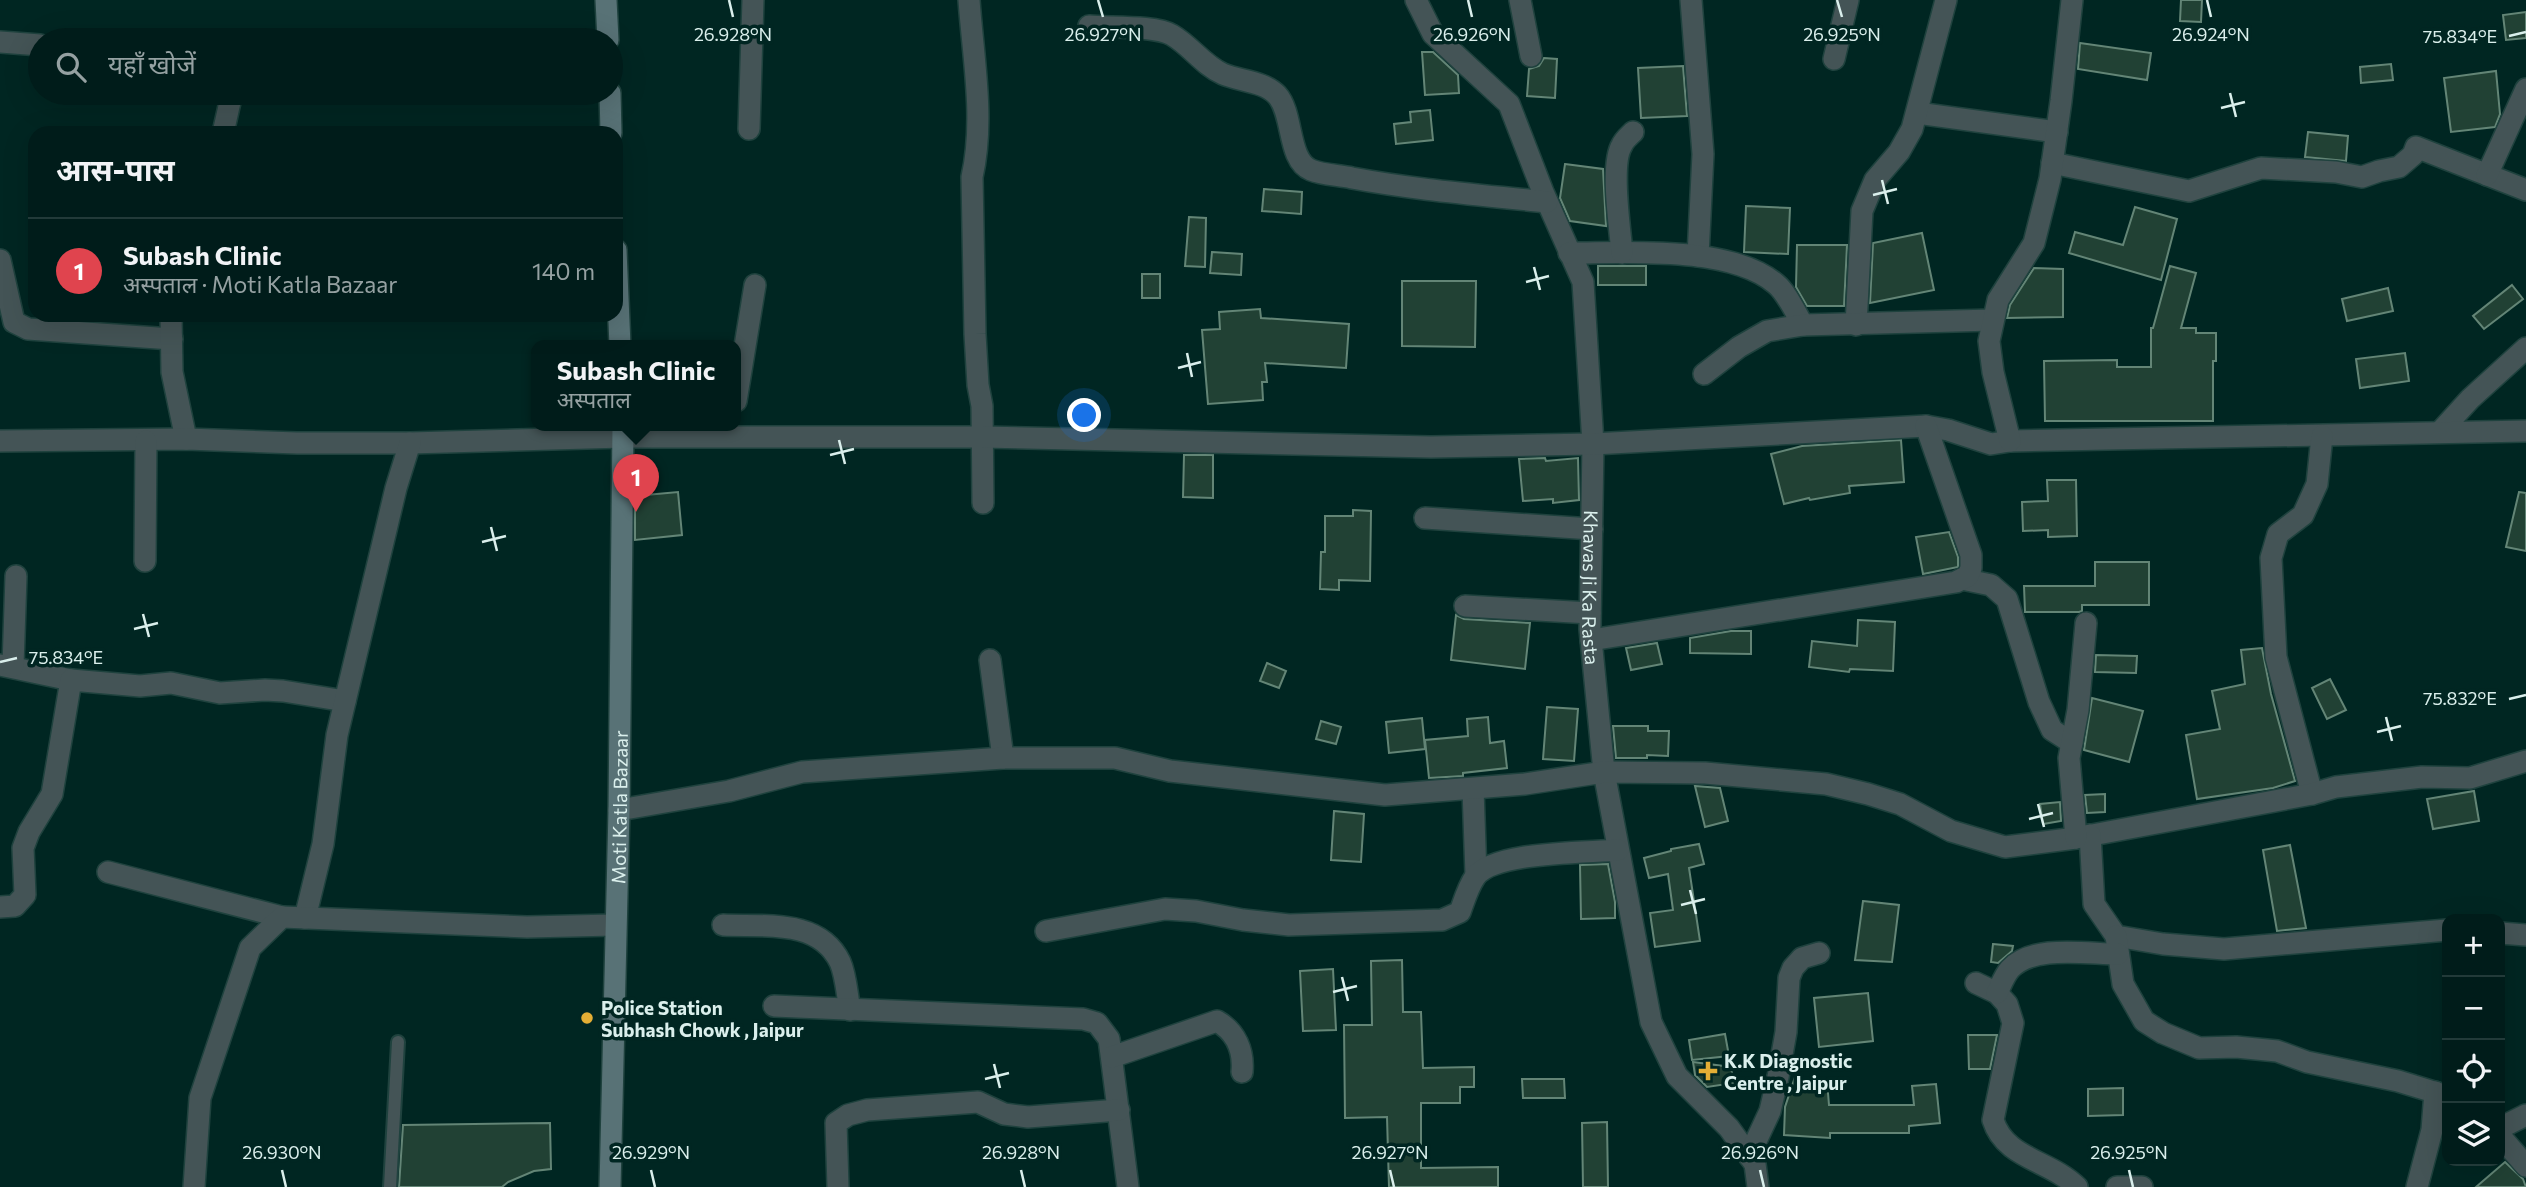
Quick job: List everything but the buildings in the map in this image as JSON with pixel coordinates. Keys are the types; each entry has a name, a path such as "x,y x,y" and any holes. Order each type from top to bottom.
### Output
{"street":[{"path":"606,0 607,28"},
{"path":"748,129 753,0"},
{"path":"969,0 976,96 977,153 972,177 975,334 982,406 983,503"},
{"name":"Khavas Ji Ka Rasta","path":"1416,0 1433,34 1509,104 1547,202 1583,282 1593,444 1591,640 1604,772 1651,1021 1677,1076 1729,1128 1755,1164 1758,1187"},
{"path":"1520,0 1531,56"},
{"path":"1691,0 1703,154 1698,256"},
{"path":"1834,59 1848,0"},
{"path":"1856,325 1862,211 1875,180 1899,152 1912,129 1946,0"},
{"path":"2010,441 1993,372 1989,341 1998,300 2013,272 2034,243 2057,132 2072,0"},
{"path":"1089,26 1155,29 1164,32 1172,35 1222,74 1262,86 1276,94 1287,111 1296,153 1301,163 1311,170 1376,182 1547,202"},
{"path":"0,42 28,44"},
{"path":"2487,175 2526,89"},
{"path":"225,126 229,105"},
{"path":"610,105 611,126"},
{"path":"1917,113 2057,132"},
{"path":"1622,253 1616,176 1620,146 1633,132"},
{"path":"2052,163 2189,191 2261,168 2336,172 2362,177 2399,167 2413,155 2416,147 2526,190"},
{"path":"1569,253 1665,253 1718,259 1759,273 1778,285 1803,325"},
{"path":"0,260 14,322 28,330 172,339"},
{"path":"741,370 755,285"},
{"path":"1704,374 1739,347 1767,331 1803,325 1993,320"},
{"path":"172,322 172,372 186,439"},
{"path":"619,322 620,340"},
{"path":"2440,432 2470,399 2526,348"},
{"path":"1591,640 1956,582 1968,576 1971,555 1926,426"},
{"path":"0,441 186,439 410,443 623,431 731,431 1431,447 1593,444 1926,426 1991,444 2010,441 2526,431"},
{"name":"Moti Katla Bazaar","path":"610,1187 614,1078 614,925 619,810 623,431"},
{"path":"2312,794 2276,657 2271,558 2278,534 2302,515 2317,484 2322,436"},
{"path":"145,561 146,441"},
{"path":"305,918 323,844 337,735 396,488 410,443"},
{"path":"1425,518 1592,529"},
{"path":"16,576 6,666 71,680 139,686 171,683 220,693 284,691 345,701"},
{"path":"1962,579 1991,585 2007,599 2043,711 2052,730 2072,743"},
{"path":"1465,606 1590,613"},
{"path":"2086,624 2078,709 2069,758 2094,904 2117,945 2123,984 2144,1021 2163,1033 2199,1048 2236,1047 2277,1051 2307,1062 2398,1081 2441,1094 2417,1187"},
{"path":"990,660 1003,758"},
{"path":"0,907 15,906 25,895 23,848 29,832 52,794 71,680"},
{"path":"619,810 729,790 802,772 1003,758 1115,758 1170,771 1385,795 1525,784 1604,772 1705,773 1826,784 1900,804 1951,831 2005,847 2083,837 2312,794 2336,787 2422,777 2470,778 2526,761"},
{"path":"1046,931 1165,909 1289,925 1442,920 1460,912 1476,875 1473,789"},
{"path":"1476,875 1496,862 1513,858 1618,850"},
{"path":"107,872 282,917 527,927 614,925"},
{"path":"194,1187 200,1098 204,1085 250,948 282,917"},
{"path":"723,925 801,929 823,938 840,962 850,1010"},
{"path":"1997,993 2008,971 2034,955 2117,945 2163,944 2224,948 2442,930"},
{"path":"2505,933 2526,934"},
{"path":"1749,1156 1770,1111 1778,1077 1786,1032 1789,978 1802,958 1819,953"},
{"path":"1976,982 1997,993 2007,1004 2013,1023 1993,1120 1997,1132 2005,1143 2061,1173 2077,1187"},
{"path":"774,1006 1083,1019 1097,1023 1110,1038 1128,1187"},
{"path":"1112,1057 1217,1021 1226,1027 1237,1041 1242,1052 1241,1072"},
{"path":"838,1187 836,1123 848,1115 867,1110 978,1102 1004,1114 1028,1117 1119,1110"},
{"path":"2505,1126 2526,1115"},
{"path":"2505,1142 2526,1166"},
{"path":"2117,1187 2143,1187"}],"lane":[{"path":"390,1187 398,1042"}],"place":[{"name":"Subash Clinic","path":"636,512"},
{"name":"Police Station Subhash Chowk , Jaipur","path":"587,1018"},
{"name":"K.K Diagnostic Centre , Jaipur","path":"1708,1071"}]}
